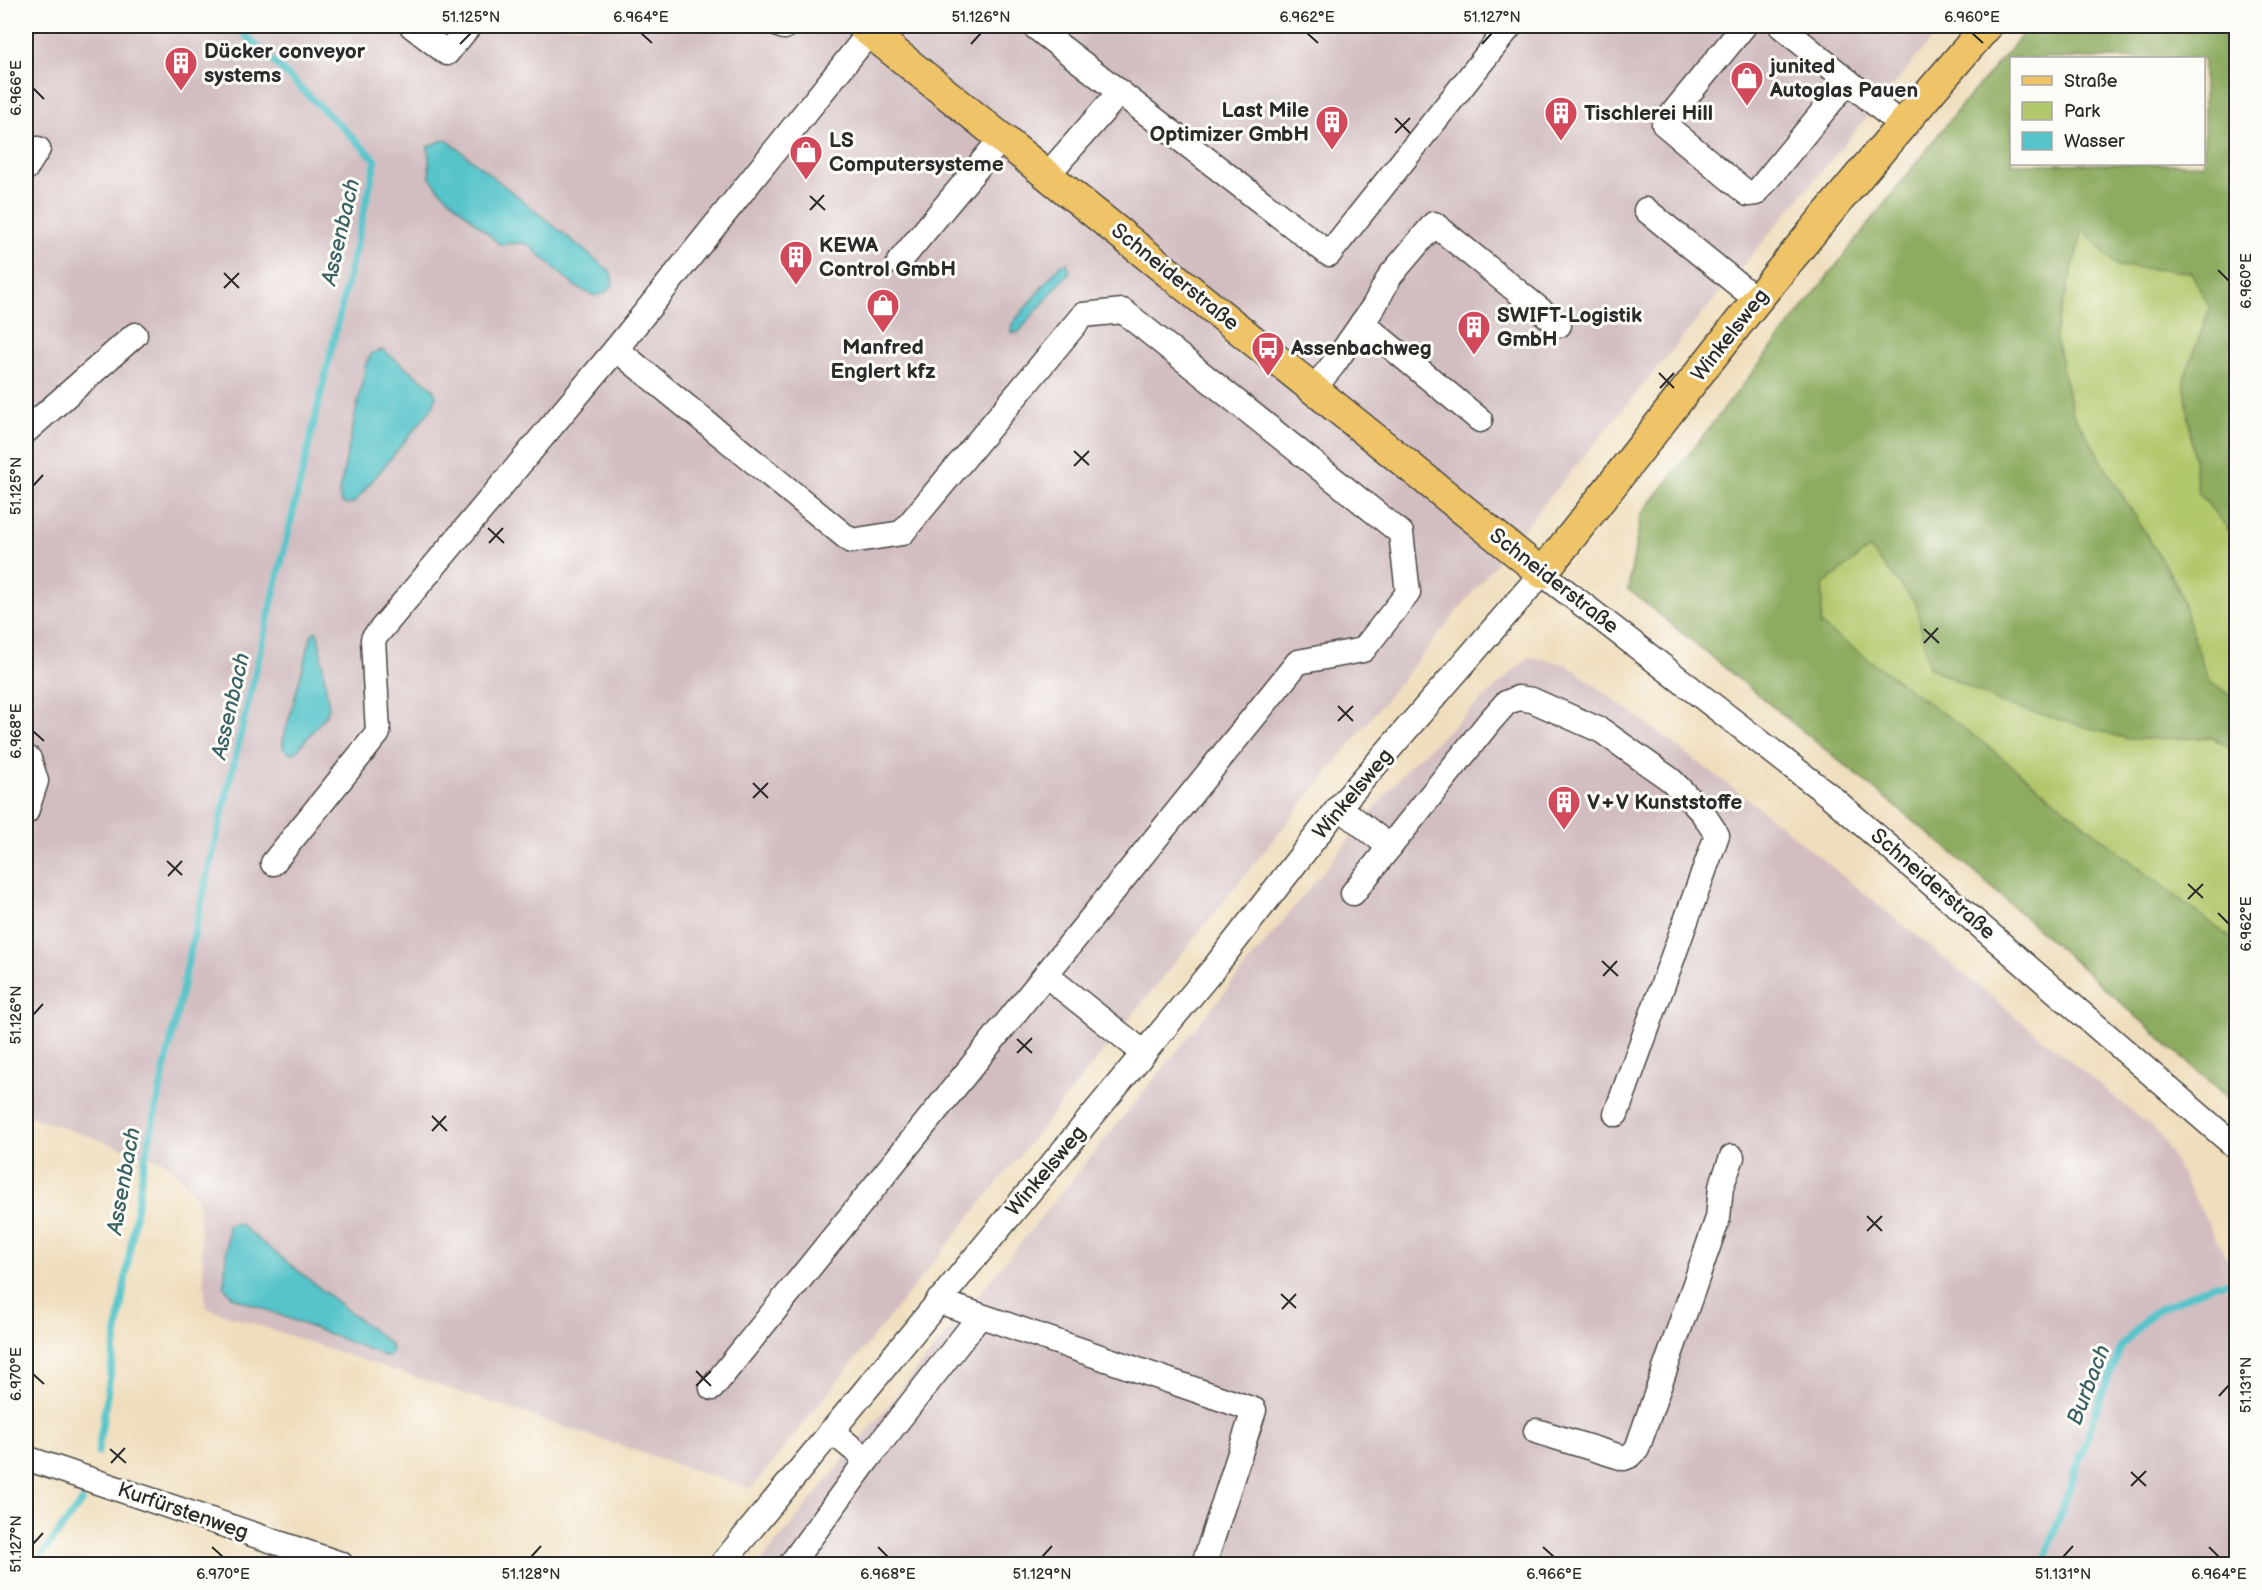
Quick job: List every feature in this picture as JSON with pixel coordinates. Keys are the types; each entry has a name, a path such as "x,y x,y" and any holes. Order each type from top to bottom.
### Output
{"main road":[{"name":"Winkelsweg","path":"1542,573 1757,300 1901,125 1987,26"},
{"name":"Schneiderstraße","path":"866,29 1542,573"}],"street":[{"path":"412,26 447,53 470,26"},
{"path":"1034,26 1329,254 1510,26"},
{"path":"1744,26 1665,124 1748,194 1756,193 1848,81"},
{"path":"1781,26 1901,125"},
{"path":"273,863 378,733 373,639 616,349 866,29"},
{"path":"1048,174 1119,93"},
{"path":"899,262 1002,138"},
{"path":"1646,210 1757,300"},
{"path":"1314,388 1374,306 1390,276 1434,224 1559,325"},
{"path":"616,349 851,541 902,533 1083,315 1124,311 1401,533 1408,593 1363,650 1298,662 1047,976 712,1388"},
{"path":"1362,323 1480,420"},
{"path":"26,431 135,336"},
{"name":"Winkelsweg","path":"722,1564 1214,968 1339,807 1542,573"},
{"name":"Schneiderstraße","path":"1542,573 1830,796 2236,1147"},
{"path":"1353,893 1490,721 1506,703 1518,698 1532,700 1602,731 1671,780 1702,812 1717,835 1616,1114"},
{"path":"26,758 30,759 36,781 26,812"},
{"path":"1339,807 1390,847"},
{"path":"1047,976 1144,1053"},
{"path":"1536,1431 1624,1458 1637,1449 1718,1218 1721,1187 1732,1157"},
{"path":"938,1301 1254,1410 1204,1564"},
{"path":"791,1564 867,1460 980,1316"},
{"path":"831,1431 867,1460"},
{"name":"Kurfürstenweg","path":"26,1458 341,1564"}],"shaded area":[{"path":"26,26 1943,26 1538,511 751,1489 206,1308 198,1199 167,1163 26,1115"},
{"path":"1529,657 1566,664 1757,806 2160,1134 2236,1276 2236,1564 759,1564 1409,766"}],"green space":[{"path":"2030,26 2236,26 2236,1105 1953,853 1628,589 1641,515 1961,106"},
{"path":"2030,26 2236,26 2236,539 2198,492 2184,379 2210,308 2191,272 2117,266 2083,230 2055,334 2072,412 2178,587 2208,681 2236,699 2236,751 2213,738 2128,739 2001,703 1929,667 1916,603 1869,548 1823,585 1821,625 1981,741 2130,861 2236,942 2236,1105 1953,853 1628,589 1641,515 1961,106"}],"water":[{"path":"446,139 611,272 613,285 605,293 595,296 576,287 526,243 499,244 430,178 428,146"},
{"path":"1067,263 1070,271 1018,333 1011,332 1012,324 1061,264"},
{"path":"383,350 433,388 436,396 433,407 354,503 346,505 341,502 339,493 366,363 372,353"},
{"path":"316,631 329,708 326,715 295,753 289,753 283,748 283,741 312,634"},
{"path":"238,1223 391,1345 392,1352 388,1357 233,1297 224,1287 228,1225"}],"waterway":[{"name":"Assenbach","path":"98,1452 143,1168 201,903 376,160 236,26"},
{"name":"Burbach","path":"2043,1564 2102,1394 2122,1345 2153,1312 2215,1284 2236,1282"},
{"name":"Assenbach","path":"35,1564 82,1501"}],"place":[{"name":"Dücker conveyor systems","path":"181,92"},
{"name":"junited Autoglas Pauen","path":"1747,107"},
{"name":"Tischlerei Hill","path":"1561,142"},
{"name":"Last Mile Optimizer GmbH","path":"1332,151"},
{"name":"LS Computersysteme","path":"806,181"},
{"name":"KEWA Control GmbH","path":"796,286"},
{"name":"Manfred Englert kfz","path":"883,334"},
{"name":"SWIFT-Logistik GmbH","path":"1474,356"},
{"name":"Assenbachweg","path":"1268,377"},
{"name":"V+V Kunststoffe","path":"1564,831"}]}
